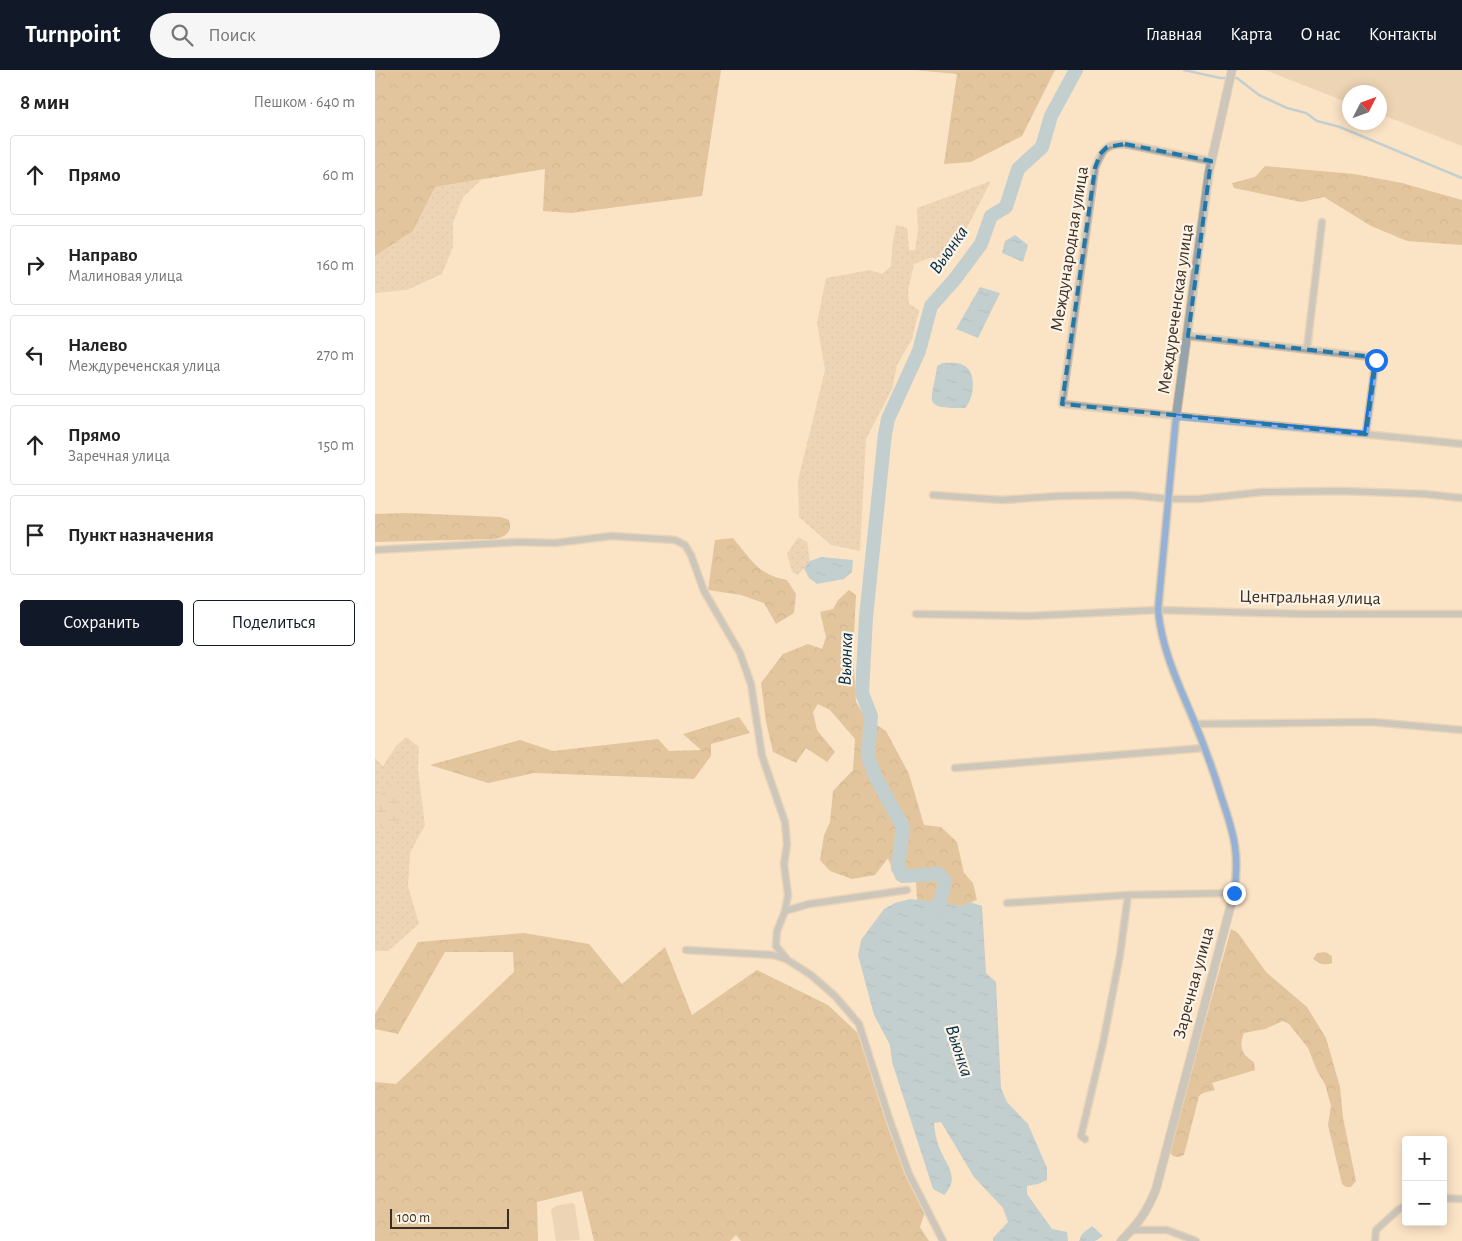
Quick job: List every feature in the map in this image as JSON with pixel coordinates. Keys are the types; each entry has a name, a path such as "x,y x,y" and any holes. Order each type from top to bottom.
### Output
{"street":[{"name":"Междуреченская улица","path":"1195,724 1166,655 1158,610 1176,417 1211,161 1232,70"},
{"name":"Международная улица","path":"1176,417 1062,404 1095,168 1100,154 1107,147 1115,144 1125,144 1211,161"},
{"path":"1307,349 1322,222"},
{"path":"1188,336 1373,357 1376,360 1366,434"},
{"path":"1176,417 1462,444"},
{"path":"933,496 1002,500 1059,496 1130,495 1169,499 1198,499 1263,492 1341,490 1425,494 1462,498"},
{"path":"375,550 519,542 555,543 611,536 675,540 685,545 691,554 704,591 740,654 751,684 762,756 785,822 787,845 784,864 788,895 785,911 777,931 776,946 786,959"},
{"name":"Центральная улица","path":"916,614 1027,616 1158,610 1303,614 1462,614"},
{"path":"1195,724 1372,722 1462,730"},
{"name":"Заречная улица","path":"1121,1241 1147,1210 1156,1189 1234,893 1237,874 1233,833 1195,724"},
{"path":"955,768 1204,748"},
{"path":"785,911 809,904 907,890"},
{"path":"1007,902 1128,895 1234,893"},
{"path":"1085,1139 1081,1136 1103,1043 1118,965 1128,895"},
{"path":"686,950 773,955 786,959 811,974 835,996 859,1024 909,1174 943,1241"},
{"path":"1447,1198 1462,1199"},
{"path":"1375,1241 1376,1230 1402,1208"},
{"path":"1132,1230 1167,1230 1196,1241"}],"highlighted area":[{"path":"1125,144 1211,161 1188,336 1373,357 1376,360 1366,434 1062,404 1095,168 1100,154 1107,147"}],"green space":[{"path":"375,70 721,70 702,196 571,213 543,211 545,169 435,187 413,231 375,256"},
{"path":"915,70 1055,70 1022,136 971,162 944,164 957,74"},
{"path":"1265,70 1462,70 1462,146 1387,117 1387,85 1342,85 1342,100"},
{"path":"1265,166 1354,174 1402,183 1462,200 1462,245 1407,241 1371,226 1324,197 1301,202 1234,188 1232,183 1255,177"},
{"path":"481,180 463,197 453,223 453,247 442,274 407,290 375,293 375,256 413,231 435,187"},
{"path":"991,181 970,222 941,269 933,257 914,264 908,290 909,304 919,310 912,339 897,365 892,389 866,439 860,551 831,545 799,517 798,480 825,370 817,323 826,278 870,270 882,274 891,266 896,225 907,228 909,250 915,250 918,231 917,208"},
{"path":"408,513 501,517 509,520 510,528 504,536 493,539 375,542 375,514"},
{"path":"798,537 807,542 810,561 798,575 792,572 787,554"},
{"path":"733,538 750,559 762,570 777,578 787,580 796,594 794,613 776,624 764,603 741,595 708,590 715,540"},
{"path":"849,590 856,595 853,654 856,702 866,718 886,731 909,774 924,825 941,827 957,842 964,873 973,883 977,900 961,906 917,900 916,882 896,880 888,858 875,875 852,879 830,871 820,860 824,835 830,822 833,791 853,770 855,739 830,710 818,704 813,712 817,730 835,752 827,762 806,748 796,763 773,752 766,722 761,683 783,654 808,644 822,649 826,637 820,612 833,609 838,600"},
{"path":"739,717 750,733 711,744 711,756 694,779 534,773 488,783 430,765 520,740 553,751 658,739 669,751 701,750 683,734"},
{"path":"406,737 419,747 418,770 425,825 410,853 408,886 419,924 388,951 375,951 375,758 383,766 396,746"},
{"path":"390,784 403,796 404,820 375,829 375,800"},
{"path":"1231,929 1238,933 1266,972 1307,1007 1326,1038 1340,1087 1343,1118 1356,1181 1351,1187 1346,1187 1342,1184 1328,1125 1331,1106 1325,1084 1317,1071 1308,1048 1289,1024 1283,1021 1265,1029 1244,1033 1242,1050 1254,1062 1255,1070 1212,1083 1215,1090 1199,1096 1184,1155 1176,1157 1169,1152"},
{"path":"524,933 589,944 622,984 665,947 692,1015 757,970 828,1005 863,1038 926,1209 920,1227 929,1241 741,1241 736,1235 730,1241 594,1241 582,1191 537,1202 538,1241 375,1241 375,1082 396,1084 514,972 513,952 445,952 398,1034 375,1029 375,1014 418,942"},
{"path":"1325,952 1332,956 1332,963 1322,964 1313,959 1317,953"},
{"path":"571,1203 575,1206 580,1240 556,1241 551,1210 555,1206"}],"water":[{"path":"1015,235 1028,245 1023,262 1002,253 1005,241"},
{"path":"980,287 1000,293 978,338 956,329"},
{"path":"943,363 961,364 968,368 971,373 973,385 971,398 965,408 941,407 932,401 937,366"},
{"path":"821,557 853,560 852,572 844,579 817,584 809,578 804,568 810,561"},
{"path":"910,899 961,906 970,902 982,906 986,973 996,982 1001,1088 1007,1102 1028,1124 1047,1168 1047,1180 1027,1186 1027,1194 1052,1229 1067,1232 1068,1241 993,1241 993,1238 1008,1222 1003,1208 974,1177 941,1122 934,1123 936,1135 952,1177 949,1189 944,1195 933,1189 892,1062 890,1045 874,1015 858,955 861,940 884,909 895,903"},
{"path":"1092,1226 1103,1236 1095,1241 1079,1241 1082,1234"}],"waterway":[{"name":"Вьюнка","path":"930,917 940,902 945,881 939,874 903,876 898,868 903,827 876,778 868,757 871,716 862,693 866,617 885,434 888,419 919,351 931,306 955,279 981,244 991,216 1006,207 1018,169 1042,147 1051,116 1076,70"},
{"path":"1184,70 1220,78 1237,78 1259,95 1287,108 1306,113 1317,121 1340,127 1462,178"}],"route":[{"path":"1234,893 1237,874 1233,833 1211,764 1166,655 1160,627 1158,610 1176,417 1366,434 1376,360"}]}
